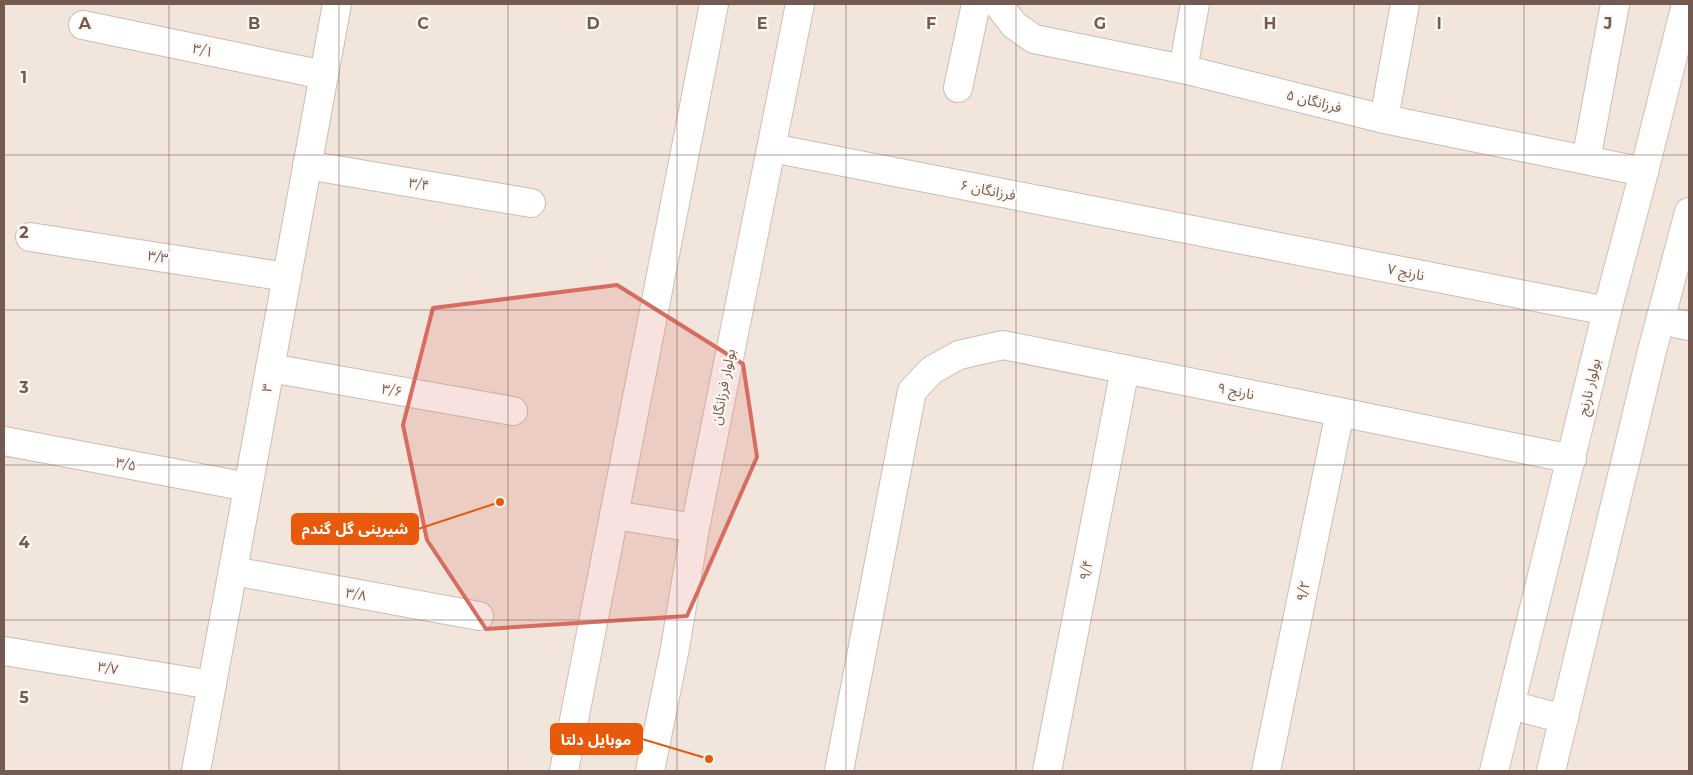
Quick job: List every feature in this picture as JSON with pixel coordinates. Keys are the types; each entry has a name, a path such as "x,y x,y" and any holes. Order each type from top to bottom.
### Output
{"street":[{"name":"۳","path":"196,771 337,4"},
{"path":"564,771 714,4"},
{"name":"بولوار فرزانگان","path":"650,771 675,648 695,528 800,4"},
{"path":"958,88 976,4"},
{"name":"فرزانگان ۵","path":"998,4 1014,25 1034,39 1183,69 1384,118 1644,172"},
{"path":"1183,69 1195,4"},
{"path":"1384,118 1406,4"},
{"path":"1586,160 1616,4"},
{"name":"بولوار نارنج","path":"1494,771 1607,311 1686,4"},
{"name":"۳/۱","path":"83,25 324,75"},
{"name":"فرزانگان ۶","path":"772,148 1205,232"},
{"name":"۳/۴","path":"307,165 531,204"},
{"path":"1551,771 1660,320 1689,212"},
{"name":"نارنج ۷","path":"1205,232 1607,311"},
{"name":"۳/۳","path":"30,237 287,277"},
{"path":"1660,320 1689,326"},
{"name":"نارنج ۹","path":"839,771 912,391 932,370 958,354 1003,345 1572,459"},
{"name":"۳/۶","path":"270,368 513,411"},
{"name":"۹/۴","path":"1047,771 1125,369"},
{"name":"۹/۲","path":"1266,771 1340,412"},
{"name":"۳/۵","path":"4,440 248,487"},
{"path":"614,515 695,528"},
{"name":"۳/۸","path":"233,571 479,616"},
{"name":"۳/۷","path":"4,650 212,685"},
{"path":"1511,705 1564,719"}],"highlighted area":[{"path":"617,285 743,364 757,457 687,616 486,629 427,540 403,425 433,308"}],"shaded area":[{"path":"4,4 1689,4 1689,771 4,771"}],"place":[{"name":"شیرینی گل گندم","path":"500,502"},
{"name":"موبایل دلتا","path":"709,759"}]}
